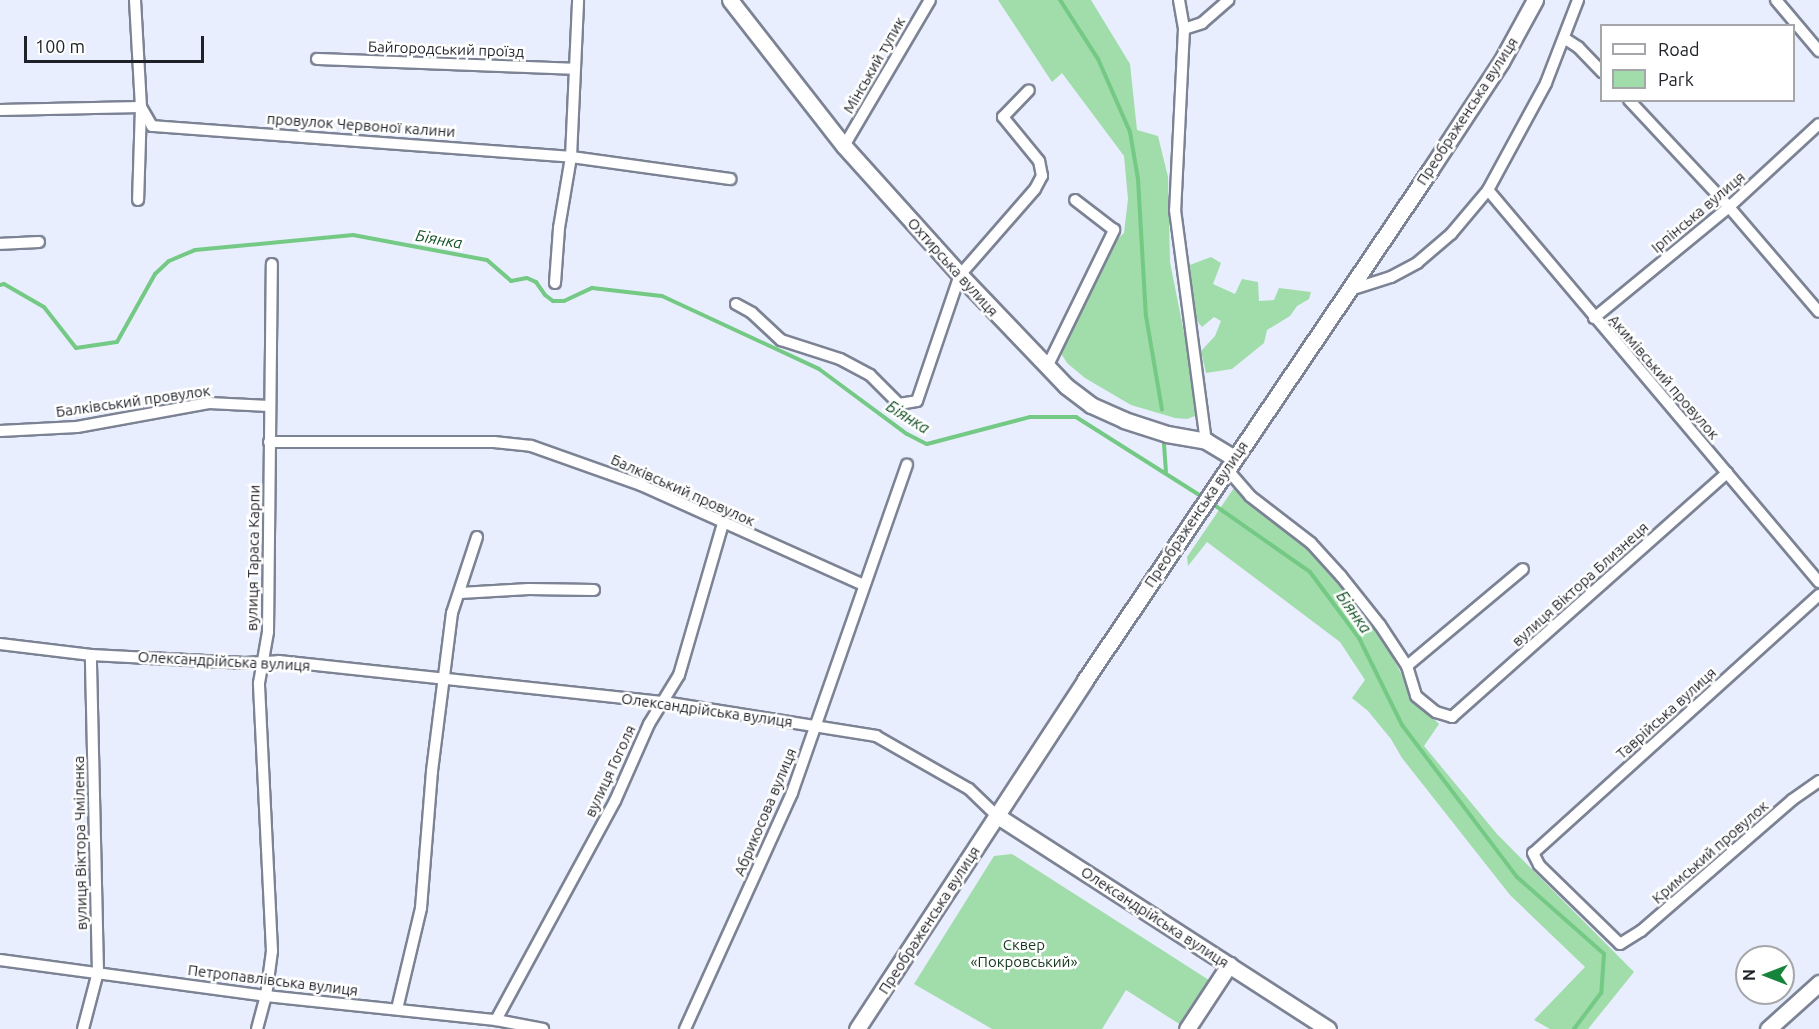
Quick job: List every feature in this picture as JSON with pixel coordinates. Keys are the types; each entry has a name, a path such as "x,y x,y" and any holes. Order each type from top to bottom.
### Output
{"street":[{"path":"135,0 141,107 138,200"},
{"path":"555,283 559,228 571,157 578,0"},
{"name":"Охтирська вулиця","path":"730,0 844,146 960,275 1066,386 1091,405 1158,431 1206,441 1226,469"},
{"name":"Мінський тупик","path":"844,146 930,0"},
{"path":"1179,0 1184,29 1175,210 1206,441"},
{"path":"1184,29 1202,23 1228,0"},
{"name":"Преображенська вулиця","path":"857,1029 1226,469 1501,62 1535,0"},
{"path":"1347,291 1391,277 1418,263 1451,234 1488,190 1546,83 1578,0"},
{"path":"1776,0 1819,51"},
{"path":"1564,38 1578,47 1600,70"},
{"name":"Байгородський проїзд","path":"317,59 574,69"},
{"path":"736,304 752,313 782,340 840,358 870,375 898,404 917,401 960,275 1035,189 1042,176 1039,161 1003,117 1029,90"},
{"path":"1631,102 1729,207 1819,312"},
{"path":"0,110 141,107"},
{"name":"провулок Червоної калини","path":"141,107 152,126 571,157 730,178"},
{"name":"Ірпінська вулиця","path":"1594,318 1729,207 1819,124"},
{"name":"Акимівський провулок","path":"1488,190 1819,582"},
{"path":"1047,367 1114,230 1075,200"},
{"path":"0,244 39,242"},
{"name":"вулиця Тараса Карпи","path":"257,1029 266,996 272,951 259,683 268,632 272,264"},
{"name":"Балківський провулок","path":"0,431 77,427 209,404 269,406"},
{"name":"Балківський провулок","path":"269,442 494,442 531,446 641,485 723,524 863,585"},
{"name":"Абрикосова вулиця","path":"685,1029 792,793 817,726 863,585 907,465"},
{"path":"1226,469 1250,496 1311,543 1380,625 1407,666 1523,569"},
{"name":"вулиця Віктора Близнеця","path":"1407,666 1416,696 1436,712 1452,717 1727,473"},
{"name":"вулиця Гоголя","path":"496,1020 615,801 649,724 679,675 723,524"},
{"path":"397,1009 421,908 442,680 452,613 477,537"},
{"path":"460,592 498,589 594,590"},
{"name":"Таврійська вулиця","path":"1620,944 1539,865 1533,853 1819,595"},
{"name":"Олександрійська вулиця","path":"0,644 91,655 279,661 664,702 876,736 969,789 996,815 1328,1029"},
{"name":"вулиця Віктора Чміленка","path":"83,1029 98,972 91,655"},
{"name":"Кримський провулок","path":"1620,944 1641,932 1792,800 1819,781"},
{"name":"Петропавлівська вулиця","path":"0,960 266,996 496,1020 543,1029"},
{"path":"1187,1029 1229,965"},
{"path":"1768,1029 1819,983"}],"green space":[{"path":"998,0 1091,0 1130,64 1137,130 1158,136 1168,177 1170,262 1200,414 1187,419 1175,418 1131,405 1085,378 1067,363 1059,350 1112,244 1124,233 1128,199 1124,156 1062,73 1052,82"},
{"path":"1211,257 1221,263 1213,284 1235,294 1242,279 1258,282 1259,301 1274,300 1279,288 1311,292 1309,299 1297,306 1290,316 1267,330 1264,343 1232,369 1206,373 1201,351 1215,336 1221,321 1214,317 1202,327 1194,317 1187,266"},
{"path":"1236,485 1307,546 1374,623 1416,701 1439,724 1424,746 1497,834 1634,972 1588,1029 1550,1029 1534,1020 1585,967 1510,895 1402,758 1391,739 1368,711 1352,698 1365,680 1340,642 1207,542 1188,566 1187,557"},
{"name":"Сквер «Покровський»","path":"1012,854 1212,982 1184,1027 1126,990 1102,1029 992,1029 914,984 994,856"}],"waterway":[{"path":"1060,0 1098,59 1130,132 1138,179 1146,316 1162,410"},
{"name":"Біянка","path":"0,285 4,284 44,307 76,348 117,342 155,274 169,261 195,250 353,235 487,260 511,281 527,278 536,282 545,295 553,301 564,301 592,288 662,296 819,369 907,434 927,444 1030,417 1076,417 1204,498"},
{"path":"1164,444 1166,472"},
{"name":"Біянка","path":"1210,502 1310,572 1359,638 1402,725 1517,877 1604,954 1601,993 1574,1029"}]}
